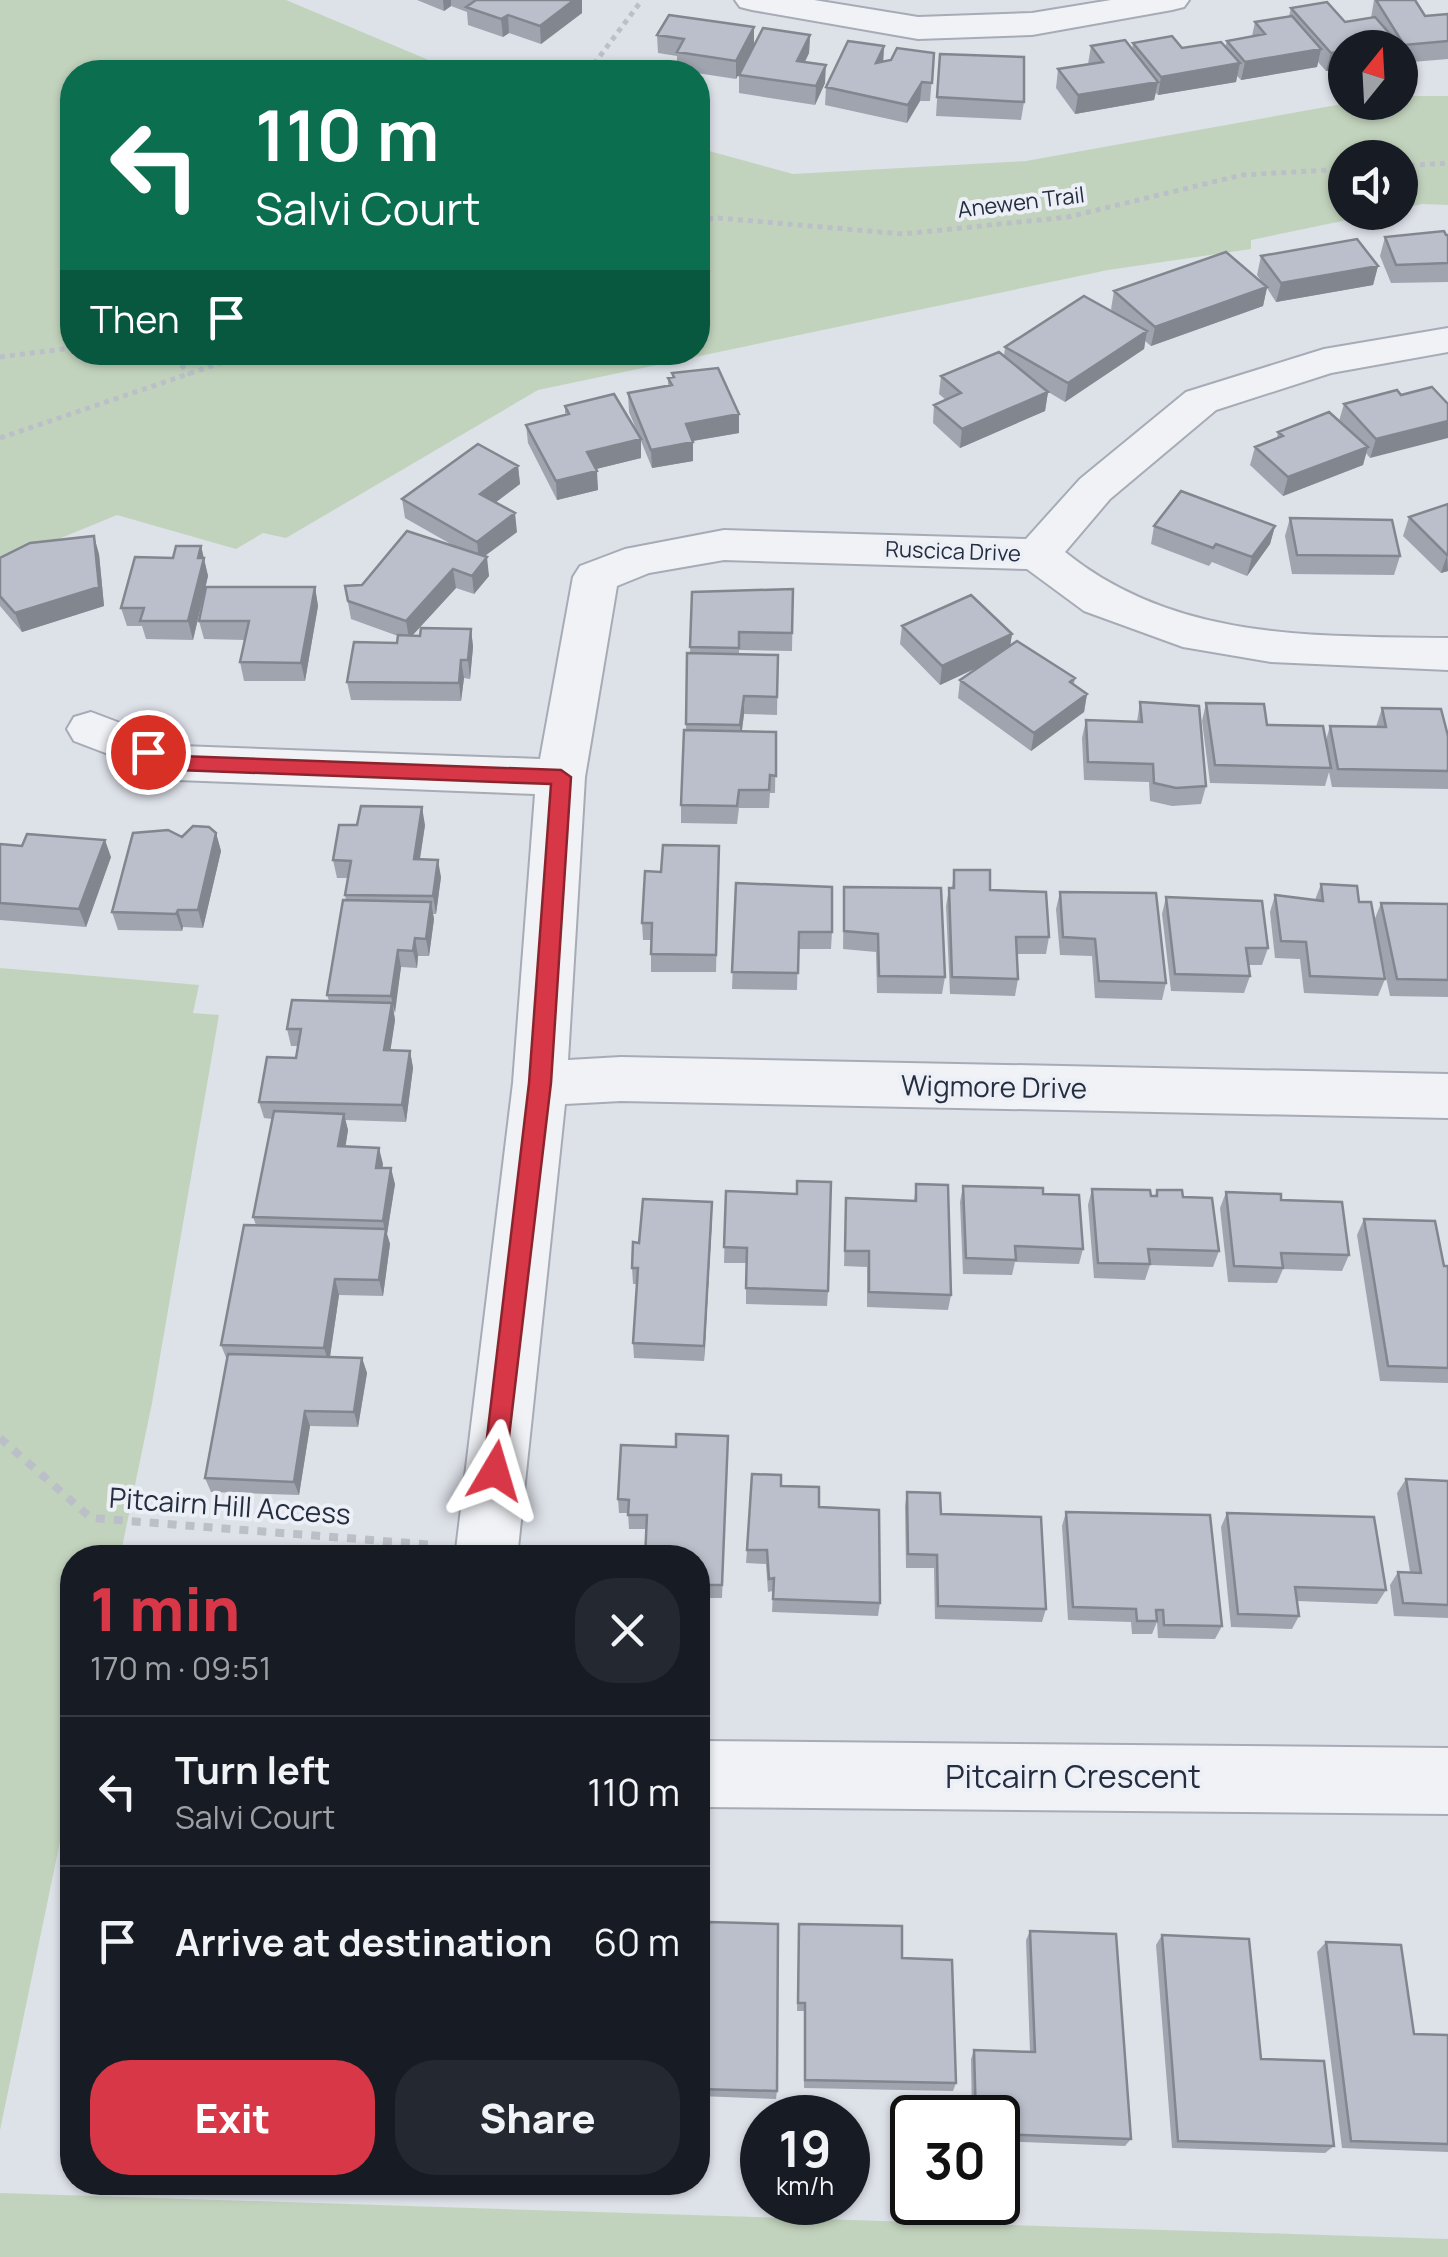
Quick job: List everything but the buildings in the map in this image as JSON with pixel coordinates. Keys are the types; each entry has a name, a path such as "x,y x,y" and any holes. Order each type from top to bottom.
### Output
{"street":[{"path":"752,0 918,28 1032,24 1172,0"},
{"name":"Ruscica Drive","path":"561,777 596,577 641,560 724,545 1038,554 1096,489 1201,401 1324,362 1448,340"},
{"path":"1038,554 1098,599 1176,630 1306,652 1448,654"},
{"path":"91,729 178,763 561,777 540,1083 487,1545"},
{"name":"Wigmore Drive","path":"540,1083 621,1079 1448,1096"},
{"name":"Pitcairn Crescent","path":"710,1774 1448,1781"}],"path":[{"path":"597,60 642,0"},
{"path":"1418,165 1448,163"},
{"name":"Anewen Trail","path":"710,219 902,234 1068,217 1242,176 1328,170"},
{"path":"0,357 60,350"},
{"path":"182,365 191,375"},
{"path":"0,438 218,365"},
{"name":"Pitcairn Hill Access","path":"0,1438 92,1518 396,1545"}],"green space":[{"path":"0,0 286,0 428,60 60,60 60,365 657,365 538,390 286,538 263,533 236,549 117,515 0,563"},
{"path":"1418,96 1448,96 1448,205 1418,205 1418,140 1328,140 1328,224 1251,240 1251,249 1108,270 710,354 710,151 793,174 1026,161 1328,107 1328,120 1418,120"},
{"path":"0,968 199,985 193,1013 219,1015 152,1403 122,1545 60,1545 60,1842 0,2130"},
{"path":"0,2193 740,2217 740,2225 870,2225 870,2221 890,2221 890,2225 1448,2239 1448,2257 0,2257"}],"route":[{"path":"148,752 178,763 561,777 540,1083 495,1471"}]}
